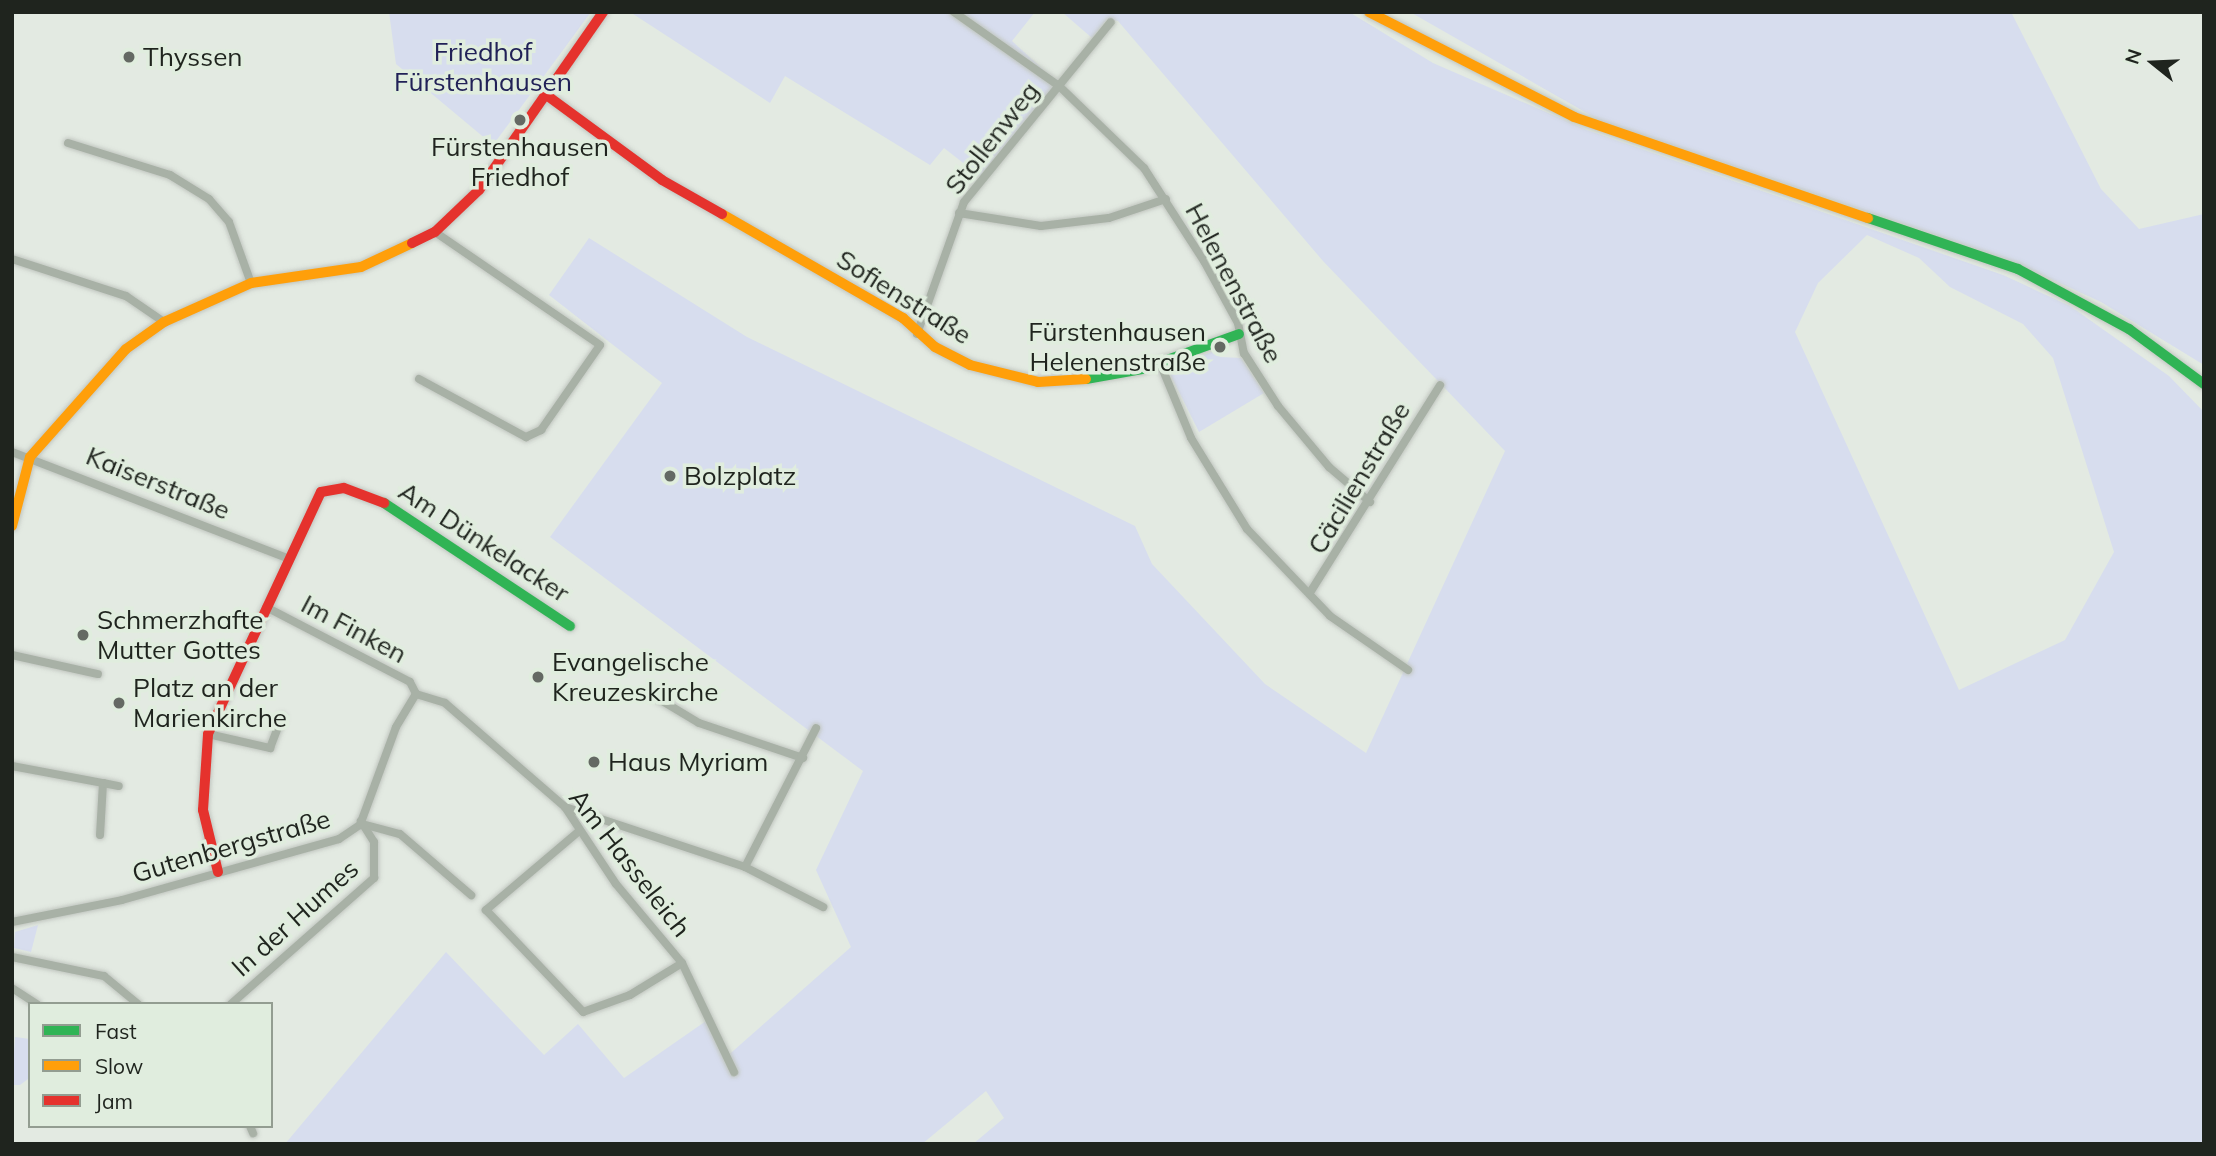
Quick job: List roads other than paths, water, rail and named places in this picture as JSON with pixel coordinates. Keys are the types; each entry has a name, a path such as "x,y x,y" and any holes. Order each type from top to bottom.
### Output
{"street":[{"path":"12,526 30,457 126,349 164,322 251,283 361,267 435,232 480,190 603,12"},
{"name":"Helenenstraße","path":"954,12 1048,85 1059,86 1119,142 1166,199 1239,334 1244,353 1299,433 1370,502"},
{"path":"1369,12 1574,117 2018,269 2129,329 2204,384"},
{"name":"Stollenweg","path":"917,334 959,213 1111,22"},
{"name":"Sofienstraße","path":"545,94 662,180 903,318 917,334 970,365 1038,382 1077,382 1160,363 1239,334"},
{"path":"68,143 158,170 209,199 229,222 251,283"},
{"path":"959,213 1003,224 1051,225 1109,218 1166,199"},
{"path":"419,379 526,437 541,430 600,345 435,232"},
{"path":"12,259 126,296 164,322"},
{"path":"1160,363 1215,483 1247,529 1311,591 1330,616 1408,670"},
{"name":"Cäcilienstraße","path":"1311,591 1370,502 1440,385"},
{"name":"Kaiserstraße","path":"12,452 286,558"},
{"name":"Am Dünkelacker","path":"218,872 203,810 208,734 312,501 344,488 437,533 570,626"},
{"name":"Im Finken","path":"266,607 410,682 416,694"},
{"path":"12,655 98,674"},
{"path":"649,693 699,723 803,758"},
{"name":"Am Hasseleich","path":"416,694 445,703 565,807 578,832 682,963 734,1072"},
{"name":"Gutenbergstraße","path":"12,922 122,900 339,839 363,823 396,727 416,694"},
{"path":"208,734 270,748 282,717"},
{"path":"745,867 816,728"},
{"path":"12,766 119,786"},
{"path":"100,835 103,783"},
{"path":"565,807 745,867 822,907"},
{"path":"363,823 400,834 471,895"},
{"name":"In der Humes","path":"233,1002 374,878 374,842 363,823"},
{"path":"578,832 486,910 583,1012 630,995 682,963"},
{"path":"12,957 104,976 136,1002"},
{"path":"12,988 34,1002"}],"place":[{"name":"Thyssen","path":"129,57"},
{"name":"Fürstenhausen Friedhof","path":"520,120"},
{"name":"Fürstenhausen Helenenstraße","path":"1220,347"},
{"name":"Bolzplatz","path":"670,476"},
{"name":"Schmerzhafte Mutter Gottes","path":"83,635"},
{"name":"Evangelische Kreuzeskirche","path":"538,677"},
{"name":"Platz an der Marienkirche","path":"119,703"},
{"name":"Haus Myriam","path":"594,762"}],"park label":[{"name":"Friedhof Fürstenhausen","path":"483,67"}]}
